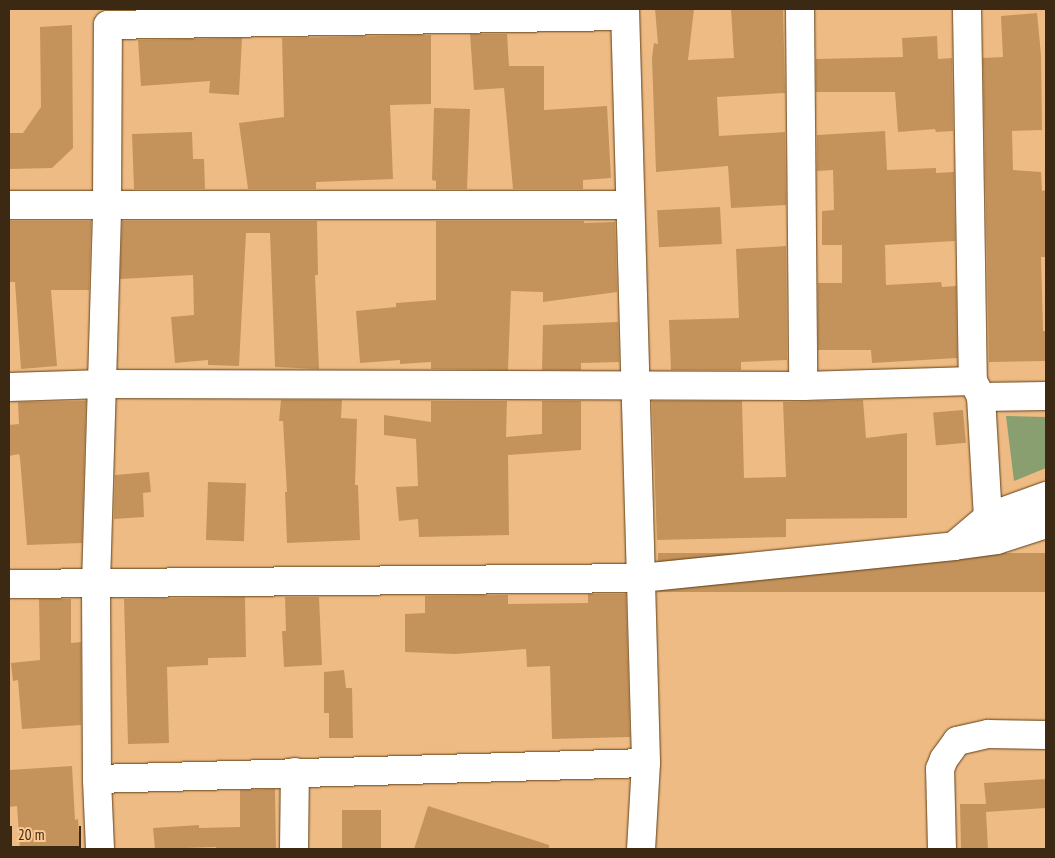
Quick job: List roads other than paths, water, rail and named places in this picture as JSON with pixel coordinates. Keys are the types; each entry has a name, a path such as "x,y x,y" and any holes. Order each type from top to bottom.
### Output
{"street":[{"path":"800,9 803,386"},
{"path":"967,9 977,389 992,529"},
{"path":"100,849 97,779 96,584 104,384 113,14 625,12 646,764 641,849"},
{"path":"9,205 629,205"},
{"path":"9,387 104,384 636,384 977,389 1046,396"},
{"path":"9,584 641,578 954,546 992,529 1046,496"},
{"path":"992,529 1046,524"},
{"path":"992,529 1046,538"},
{"path":"942,849 940,769 944,759 957,741 988,734 1046,735"},
{"path":"97,779 295,772 646,764"},
{"path":"294,849 295,772"}]}
